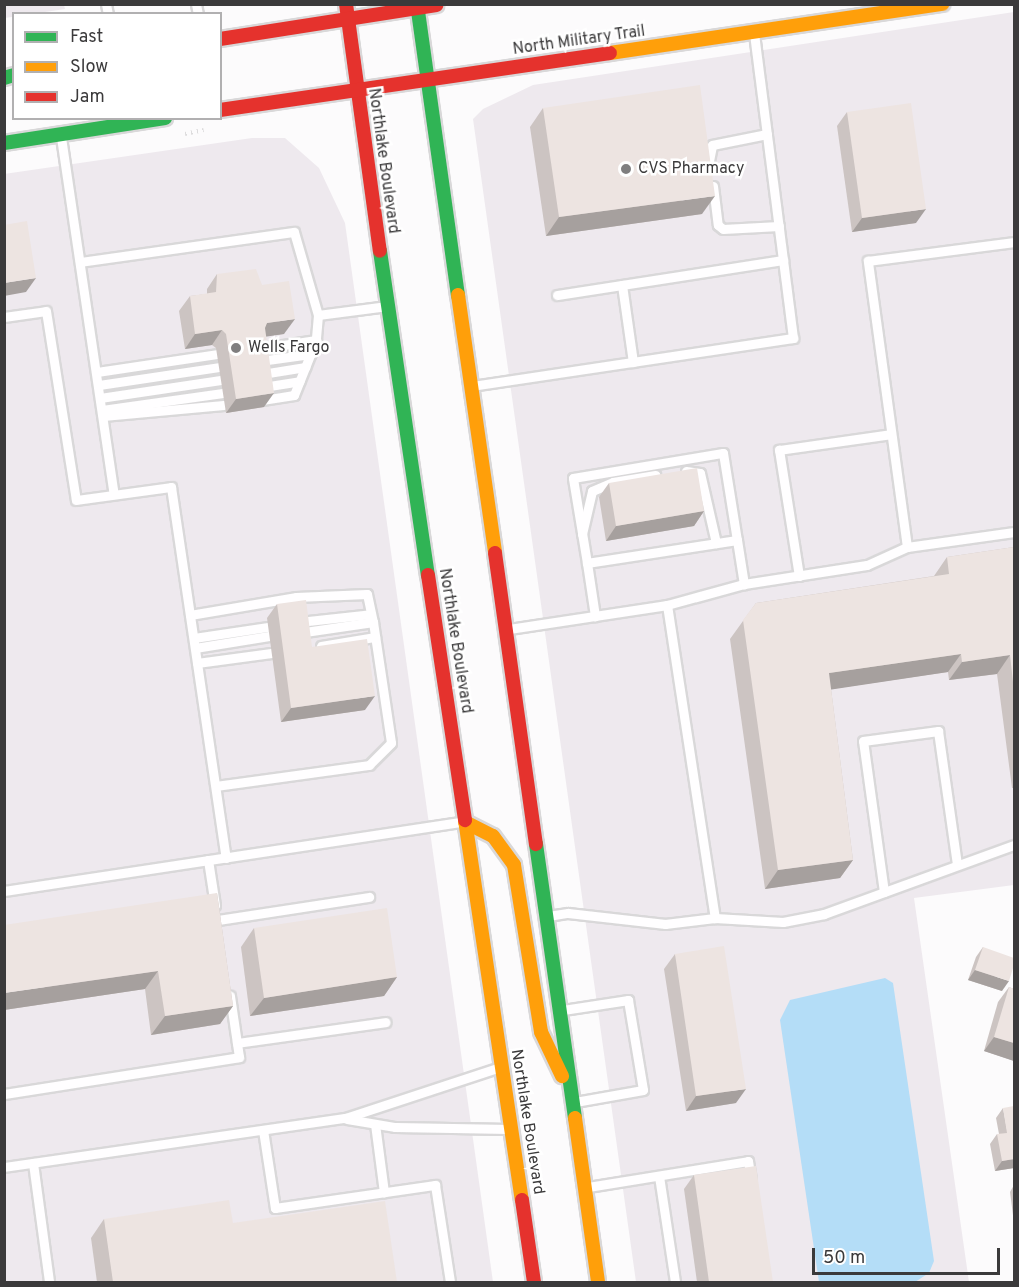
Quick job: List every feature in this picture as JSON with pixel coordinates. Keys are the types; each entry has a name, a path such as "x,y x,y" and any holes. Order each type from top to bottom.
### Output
{"main road":[{"path":"222,39 347,11 436,4"},
{"name":"North Military Trail","path":"222,110 942,4"},
{"path":"418,6 426,79 598,1282"},
{"name":"Northlake Boulevard","path":"347,11 356,90 534,1282"},
{"path":"4,143 152,120"},
{"path":"465,822 493,836 514,865 527,964 542,1032 574,1102"}],"lane":[{"path":"470,386 794,338 754,33"},
{"path":"61,134 114,494"},
{"path":"767,134 712,145 708,151 712,183 718,225 723,229 779,226"},
{"path":"80,262 294,232 318,315 316,340 294,395 263,400"},
{"path":"907,547 868,261 1014,242"},
{"path":"557,295 783,260"},
{"path":"622,285 633,362"},
{"path":"318,315 388,306"},
{"path":"4,317 46,311 76,500 171,487 226,858"},
{"path":"256,349 316,340"},
{"path":"97,372 217,354"},
{"path":"257,362 311,354"},
{"path":"99,385 219,367"},
{"path":"259,374 305,367"},
{"path":"100,398 221,380"},
{"path":"261,387 300,381"},
{"path":"102,413 222,393"},
{"path":"102,413 224,405"},
{"path":"799,576 779,450 891,434"},
{"path":"595,616 573,478 723,453 744,584"},
{"path":"582,534 592,491 613,482 695,469 700,473 706,489 716,543"},
{"path":"505,629 667,605 744,584 867,565 907,547 1014,532"},
{"path":"587,563 737,540"},
{"path":"190,615 296,597 366,594 375,637 391,743 369,765 216,786"},
{"path":"667,605 715,918"},
{"path":"297,622 372,618"},
{"path":"298,633 372,618"},
{"path":"194,643 269,632"},
{"path":"311,647 375,637"},
{"path":"197,663 271,653"},
{"path":"884,892 863,741 939,731 957,865"},
{"path":"4,891 465,822"},
{"path":"547,916 568,913 665,924 715,918 783,921 824,914 1014,845"},
{"path":"208,860 219,932"},
{"path":"218,920 369,897"},
{"path":"4,1094 239,1058 228,988"},
{"path":"561,1011 628,1000 643,1090 574,1102"},
{"path":"237,1044 386,1023"},
{"path":"4,1167 345,1118 502,1067"},
{"path":"345,1118 375,1124 511,1129"},
{"path":"375,1124 384,1192"},
{"path":"263,1130 275,1208 435,1185 450,1282"},
{"path":"586,1187 748,1161 753,1194"},
{"path":"33,1163 49,1282"},
{"path":"659,1176 675,1282"}],"shaded area":[{"path":"5,4 64,5 65,9 45,12 12,12 12,17 5,18"},
{"path":"1014,12 1014,885 914,898 969,1282 636,1282 473,119 483,109 533,85"},
{"path":"252,138 285,138 319,168 345,223 493,1282 5,1282 4,174"}],"water":[{"path":"885,978 893,983 934,1261 929,1273 915,1282 819,1282 780,1020 790,1000"}],"building":[{"path":"700,85 715,196 559,217 543,108"},
{"path":"911,103 926,209 862,218 847,112"},
{"path":"27,221 36,278 4,283 4,225"},
{"name":"Wells Fargo","path":"256,269 262,285 289,281 295,319 267,323 265,328 274,393 236,399 226,334 222,330 195,334 190,296 216,292 217,274"},
{"path":"697,468 704,511 616,526 609,483"},
{"path":"1014,547 1014,691 1010,655 962,662 961,654 829,673 853,860 778,870 743,620 756,603 949,574 947,557"},
{"path":"306,600 312,647 367,639 375,696 291,708 277,604"},
{"path":"217,893 233,1006 165,1016 158,971 4,993 4,925"},
{"path":"387,908 397,977 264,998 254,928"},
{"path":"724,946 746,1089 696,1096 675,954"},
{"path":"983,947 1014,958 1009,981 975,970"},
{"path":"1009,987 1014,989 1014,1043 994,1037"},
{"path":"1014,1106 1014,1159 1002,1161 997,1134 1007,1133 1003,1108"},
{"path":"756,1166 773,1282 709,1282 694,1175"},
{"path":"229,1200 233,1223 385,1201 397,1282 113,1282 104,1219"}],"traffic: fast":[{"path":"417,4 458,295"},
{"path":"4,78 12,76"},
{"path":"4,143 152,120"},
{"path":"380,251 428,575"},
{"path":"536,844 575,1118"}],"traffic: slow":[{"path":"610,53 942,4"},
{"path":"458,295 495,553"},
{"path":"465,820 522,1200"},
{"path":"465,822 493,836 514,865 541,1032 562,1076"},
{"path":"575,1118 598,1282"}],"traffic: jam":[{"path":"346,4 380,251"},
{"path":"222,39 436,5"},
{"path":"222,110 610,53"},
{"path":"495,553 536,844"},
{"path":"428,575 465,820"},
{"path":"522,1200 534,1282"}],"place":[{"name":"CVS Pharmacy","path":"626,169"},
{"name":"Wells Fargo","path":"236,348"}]}
